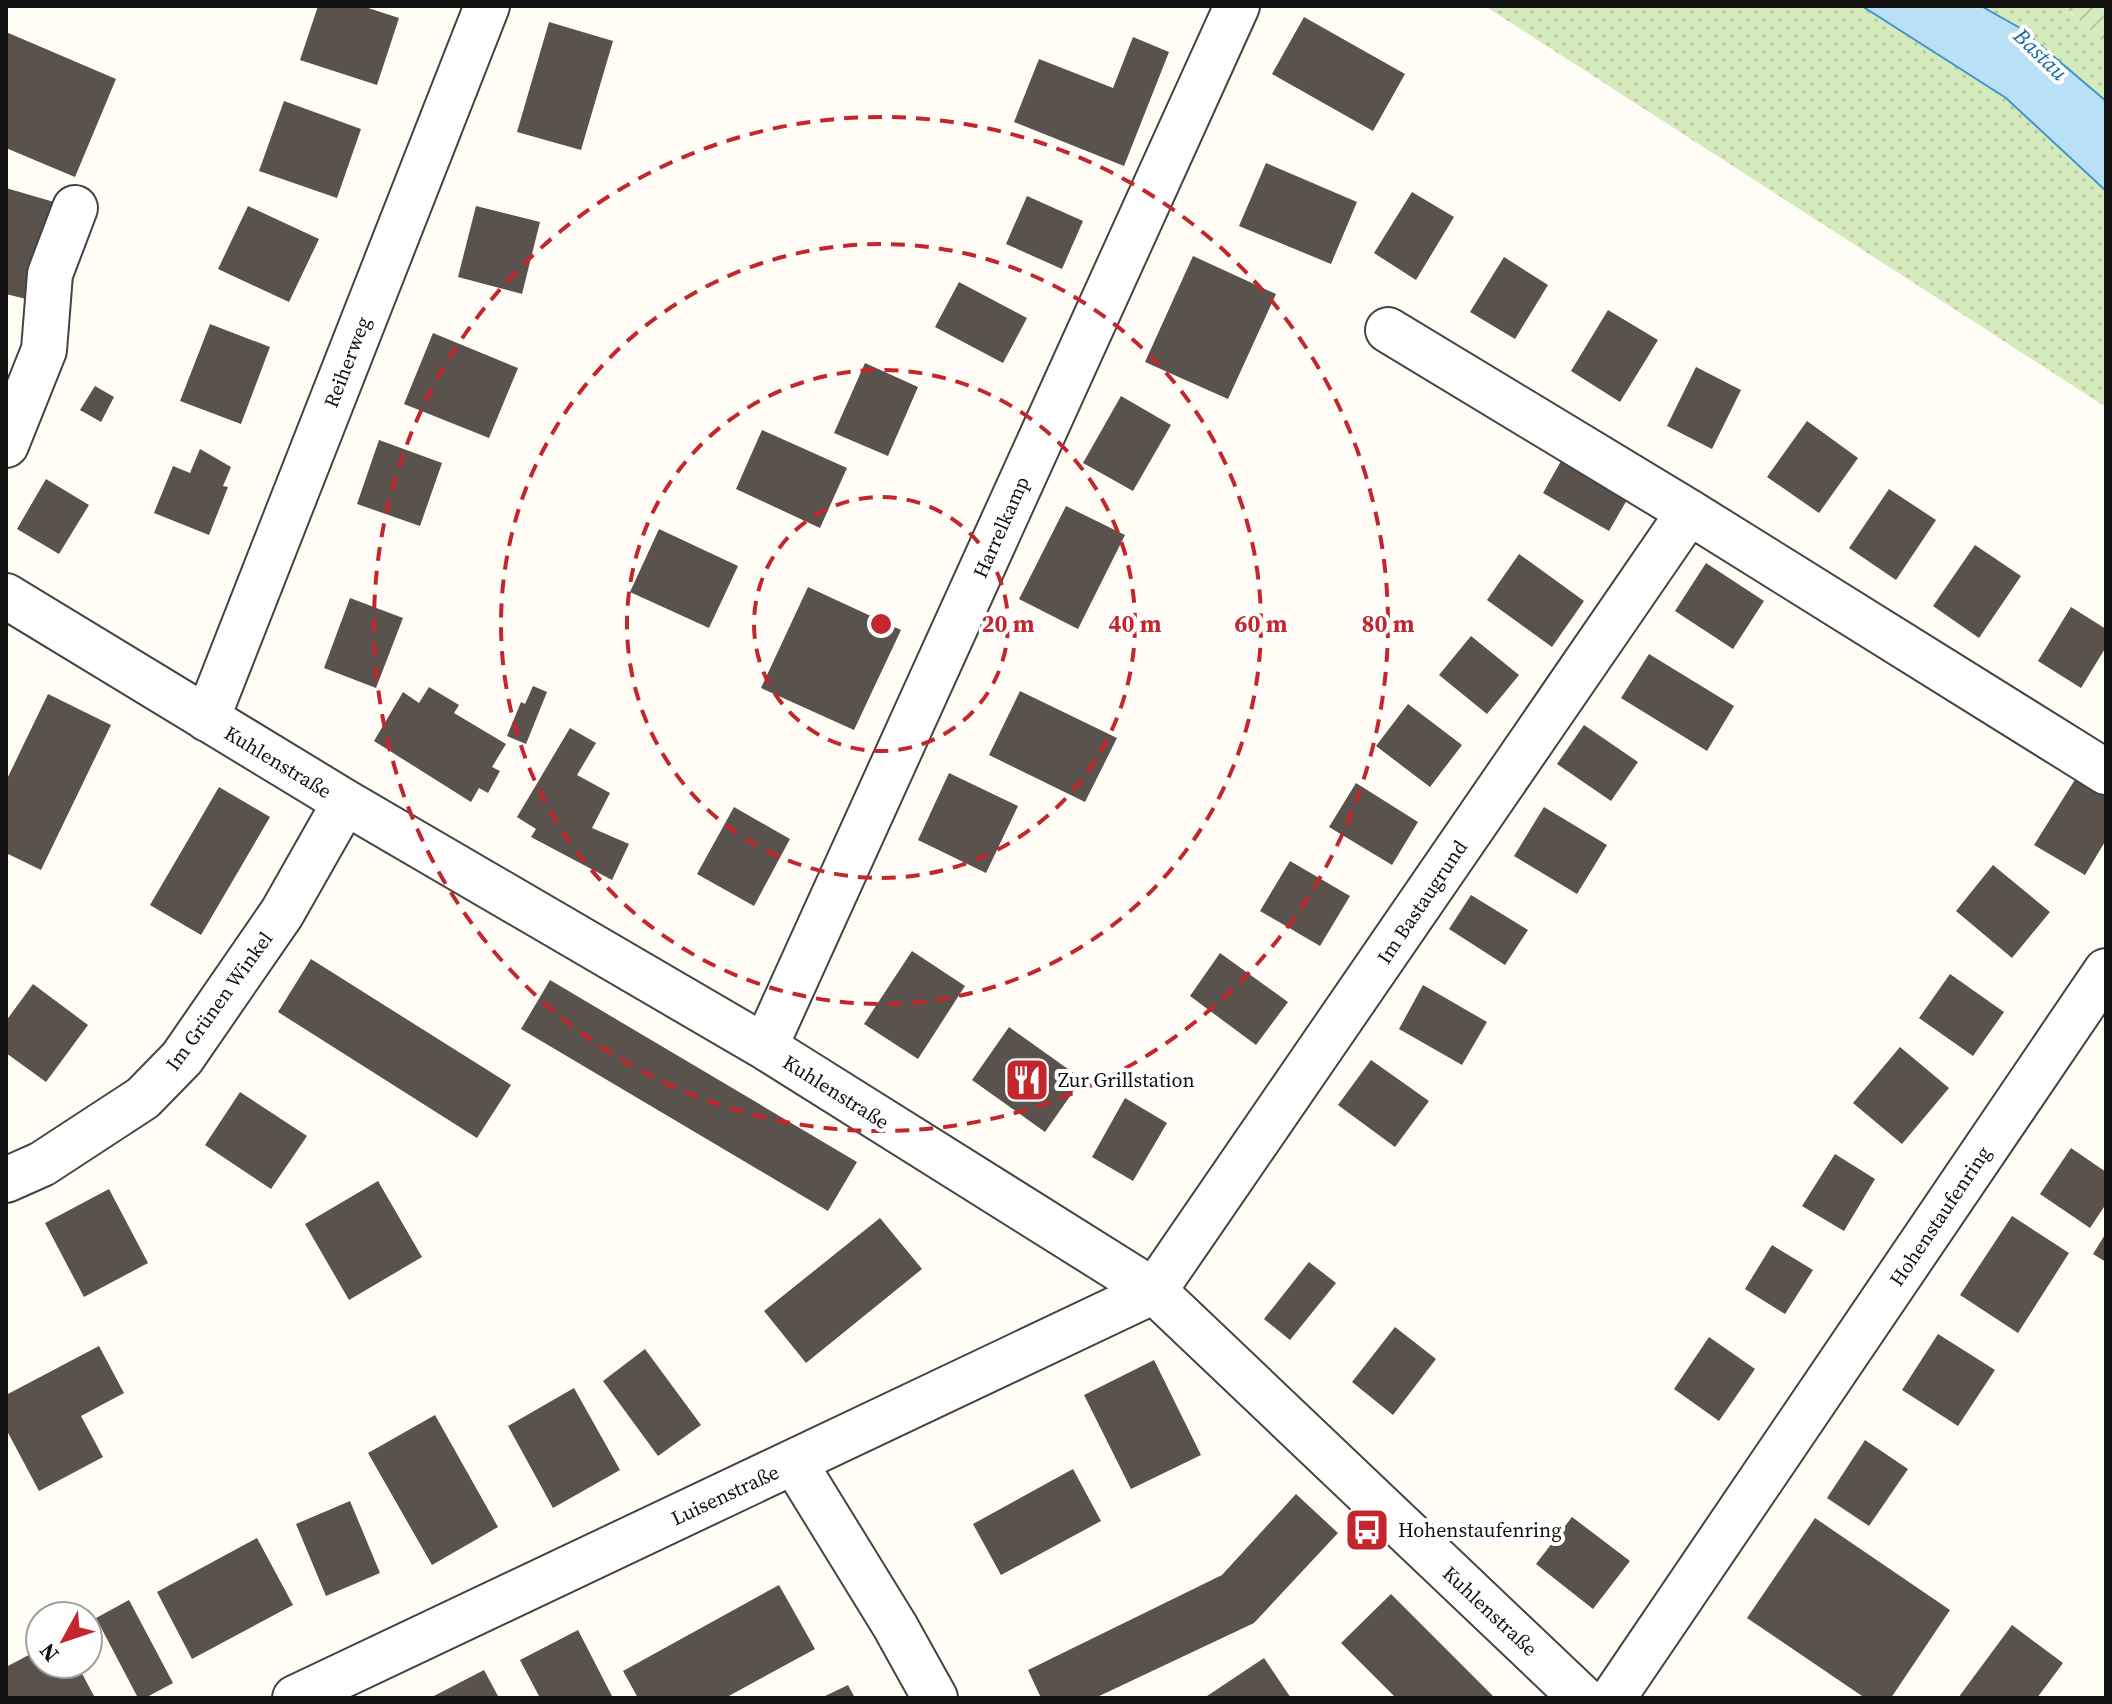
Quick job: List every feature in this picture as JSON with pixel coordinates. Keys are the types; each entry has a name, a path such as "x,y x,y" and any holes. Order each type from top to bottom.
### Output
{"street":[{"name":"Reiherweg","path":"207,719 487,6"},
{"name":"Harrelkamp","path":"765,1047 1237,6"},
{"path":"6,445 44,350 50,274 75,208"},
{"path":"1388,330 1689,512 2106,772"},
{"name":"Im Bastaugrund","path":"1154,1291 1689,512"},
{"name":"Kuhlenstraße","path":"6,596 345,802 765,1047 1154,1291 1582,1698"},
{"name":"Im Grünen Winkel","path":"6,1180 42,1164 143,1098 182,1058 282,913 345,802"},
{"name":"Hohenstaufenring","path":"1613,1698 2106,971"},
{"name":"Luisenstraße","path":"302,1696 1154,1291"},
{"path":"794,1462 895,1626 935,1698"}],"green space":[{"path":"1485,6 1862,6 1884,18 2006,98 2106,191 2106,407"},
{"path":"1981,6 2063,6 2106,44 2106,101 2020,28"},
{"path":"2063,6 2106,6 2106,44"}],"water":[{"name":"Bastau","path":"1862,6 1981,6 2020,28 2106,101 2106,191 2006,98"}],"building":[{"path":"318,6 362,6 399,18 377,85 300,60"},
{"path":"1304,17 1405,74 1373,131 1272,74"},
{"path":"549,22 613,41 581,150 517,132"},
{"path":"6,32 116,79 75,177 6,148"},
{"path":"1133,37 1169,52 1124,166 1014,122 1039,59 1113,88"},
{"path":"284,101 361,129 337,198 259,171"},
{"path":"1266,163 1357,202 1331,264 1239,226"},
{"path":"6,188 54,202 26,299 6,294"},
{"path":"1412,192 1454,217 1416,280 1374,253"},
{"path":"1027,196 1083,221 1062,269 1006,244"},
{"path":"248,206 319,239 289,302 218,269"},
{"path":"476,206 540,222 522,294 458,277"},
{"path":"1193,256 1276,294 1228,399 1145,362"},
{"path":"1504,257 1548,285 1515,339 1470,312"},
{"path":"959,282 1027,318 1003,363 935,327"},
{"path":"1608,310 1658,340 1620,402 1571,371"},
{"path":"210,324 270,347 241,424 180,401"},
{"path":"433,333 518,368 489,438 404,404"},
{"path":"865,363 918,387 888,456 834,433"},
{"path":"1696,367 1741,390 1712,449 1667,426"},
{"path":"95,386 114,397 101,422 80,410"},
{"path":"1121,396 1171,425 1133,491 1083,463"},
{"path":"1807,421 1858,458 1819,513 1767,477"},
{"path":"762,430 847,468 820,528 736,489"},
{"path":"379,440 442,463 420,526 357,504"},
{"path":"200,449 231,467 223,486 228,487 209,535 154,513 173,466 190,473"},
{"path":"1565,454 1631,493 1609,531 1543,493"},
{"path":"46,479 89,505 59,554 17,529"},
{"path":"1889,489 1936,520 1896,580 1849,548"},
{"path":"1066,506 1125,535 1078,629 1019,599"},
{"path":"659,529 738,566 709,628 630,592"},
{"path":"1975,545 2021,576 1979,638 1933,606"},
{"path":"1519,554 1584,601 1552,647 1487,600"},
{"path":"1706,563 1764,601 1733,649 1675,611"},
{"path":"808,587 901,630 854,730 761,688"},
{"path":"350,598 403,618 376,688 324,668"},
{"path":"2071,607 2106,629 2106,647 2081,688 2038,661"},
{"path":"1471,636 1519,675 1487,714 1439,675"},
{"path":"1649,654 1734,706 1707,751 1621,698"},
{"path":"533,686 547,692 526,744 507,736 521,702 525,704"},
{"path":"429,687 459,705 454,713 506,744 492,767 500,771 488,793 479,788 471,802 374,741 403,692 419,703"},
{"path":"1020,691 1117,738 1085,802 989,755"},
{"path":"48,694 111,725 41,870 6,853 6,781"},
{"path":"1408,704 1462,745 1430,787 1376,746"},
{"path":"1584,725 1638,762 1611,801 1557,764"},
{"path":"570,728 596,743 577,775 610,793 592,828 629,844 612,880 531,837 536,829 517,817"},
{"path":"949,773 1018,806 986,873 918,840"},
{"path":"2076,778 2106,797 2106,840 2085,875 2034,845"},
{"path":"1356,783 1418,822 1392,865 1329,827"},
{"path":"219,787 270,817 201,935 150,905"},
{"path":"734,807 790,839 754,906 697,874"},
{"path":"1544,807 1607,845 1577,894 1514,856"},
{"path":"1290,861 1350,896 1320,946 1260,911"},
{"path":"1993,865 2050,912 2012,958 1956,911"},
{"path":"1471,895 1528,930 1505,965 1449,929"},
{"path":"912,951 965,986 918,1059 864,1024"},
{"path":"1220,953 1288,1002 1256,1045 1190,996"},
{"path":"311,959 511,1085 477,1138 278,1012"},
{"path":"1950,974 2004,1012 1973,1056 1919,1018"},
{"path":"550,980 857,1162 828,1211 521,1029"},
{"path":"33,984 88,1025 46,1082 6,1053 6,1021"},
{"path":"1423,985 1487,1022 1462,1065 1399,1029"},
{"name":"Zur Grillstation","path":"1009,1027 1082,1079 1045,1132 972,1080"},
{"path":"1900,1047 1949,1088 1902,1144 1853,1103"},
{"path":"1371,1060 1429,1101 1395,1147 1338,1105"},
{"path":"240,1092 307,1136 271,1189 205,1145"},
{"path":"1125,1098 1167,1123 1133,1181 1092,1157"},
{"path":"2071,1148 2106,1172 2106,1204 2090,1228 2040,1194"},
{"path":"1835,1154 1875,1179 1844,1231 1802,1206"},
{"path":"378,1181 422,1257 349,1300 305,1224"},
{"path":"109,1189 148,1263 84,1297 45,1223"},
{"path":"2012,1216 2069,1253 2018,1333 1960,1295"},
{"path":"880,1218 922,1269 806,1363 764,1311"},
{"path":"2106,1233 2106,1262 2093,1254"},
{"path":"1772,1245 1813,1270 1785,1314 1745,1289"},
{"path":"1309,1262 1336,1283 1290,1340 1264,1319"},
{"path":"1395,1327 1436,1359 1393,1415 1352,1382"},
{"path":"1938,1334 1995,1370 1958,1426 1902,1390"},
{"path":"1709,1337 1755,1369 1719,1421 1674,1389"},
{"path":"99,1346 124,1393 81,1416 103,1457 39,1491 6,1429 6,1395"},
{"path":"645,1349 701,1425 658,1456 603,1381"},
{"path":"1154,1360 1201,1455 1131,1489 1084,1395"},
{"path":"574,1388 620,1470 553,1508 508,1426"},
{"path":"435,1415 498,1527 432,1565 368,1453"},
{"path":"1865,1440 1908,1469 1869,1526 1827,1498"},
{"path":"1073,1469 1101,1521 1001,1575 973,1524"},
{"path":"1296,1494 1338,1533 1254,1623 1095,1698 1041,1698 1028,1670 1222,1575"},
{"path":"350,1501 380,1573 326,1596 296,1524"},
{"path":"1572,1517 1630,1561 1593,1609 1536,1564"},
{"path":"1815,1518 1950,1610 1891,1698 1865,1698 1747,1618"},
{"path":"257,1538 293,1605 192,1659 157,1592"},
{"path":"779,1585 815,1649 725,1698 638,1698 623,1671"},
{"path":"1391,1594 1495,1698 1396,1698 1341,1643"},
{"path":"129,1600 173,1683 145,1698 138,1698 104,1633 104,1614"},
{"path":"2012,1625 2063,1663 2037,1698 1958,1698"},
{"path":"578,1630 613,1698 540,1698 520,1660"},
{"path":"24,1657 24,1680 85,1680 95,1698 6,1698 6,1667"},
{"path":"1264,1658 1291,1698 1204,1698"},
{"path":"484,1670 499,1698 430,1698"},
{"path":"848,1685 855,1698 821,1698"}],"place":[{"name":"Zur Grillstation","path":"1027,1080"},
{"name":"Hohenstaufenring","path":"1367,1530"}]}
